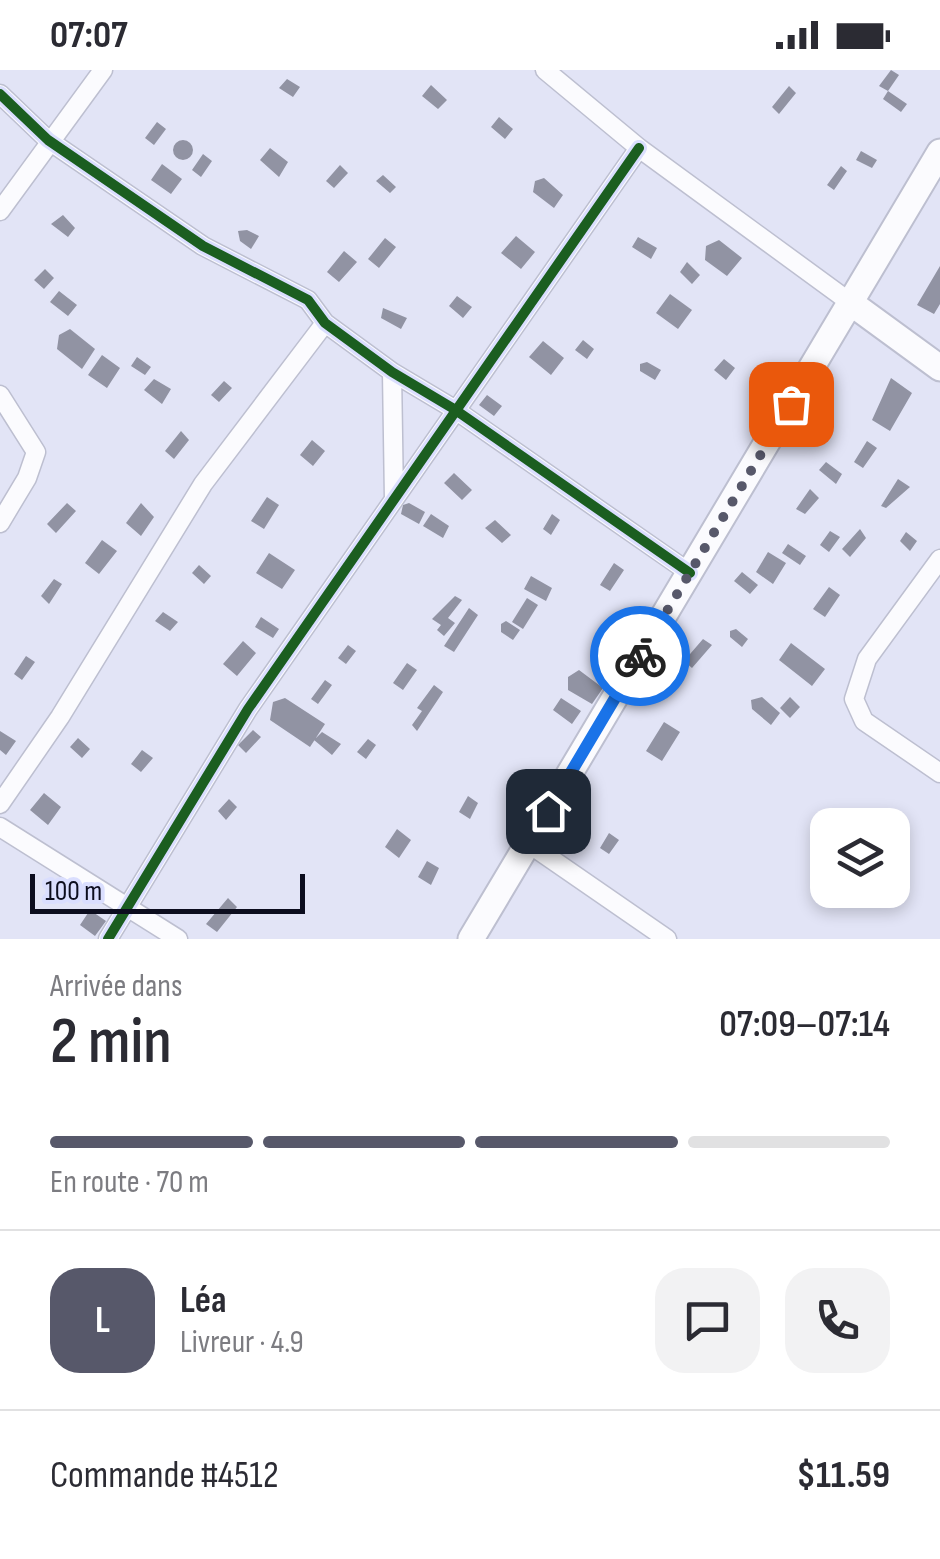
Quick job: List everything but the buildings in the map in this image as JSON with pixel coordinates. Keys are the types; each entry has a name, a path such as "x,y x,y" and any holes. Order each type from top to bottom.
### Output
{"main road":[{"path":"471,939 940,152"},
{"path":"851,303 940,368"}],"street":[{"path":"0,212 48,140 102,70"},
{"path":"545,70 639,148 851,303"},
{"path":"0,94 48,140 202,246 308,300 324,323 392,372 454,409 690,573"},
{"path":"108,939 248,709 639,148"},
{"path":"0,804 60,717 204,484 324,323"},
{"path":"392,372 394,500"},
{"path":"0,395 36,452 27,478 0,523"},
{"path":"940,558 867,660 854,699 864,721 940,773"},
{"path":"0,826 178,939"},
{"path":"528,843 667,939"}],"cycle path":[{"path":"0,94 48,140 203,246 308,300 325,323 392,372 454,409 690,573"},
{"path":"108,939 248,709 639,148"}],"way so far":[{"path":"640,656 791,404"}],"route":[{"path":"548,811 640,656"}]}
